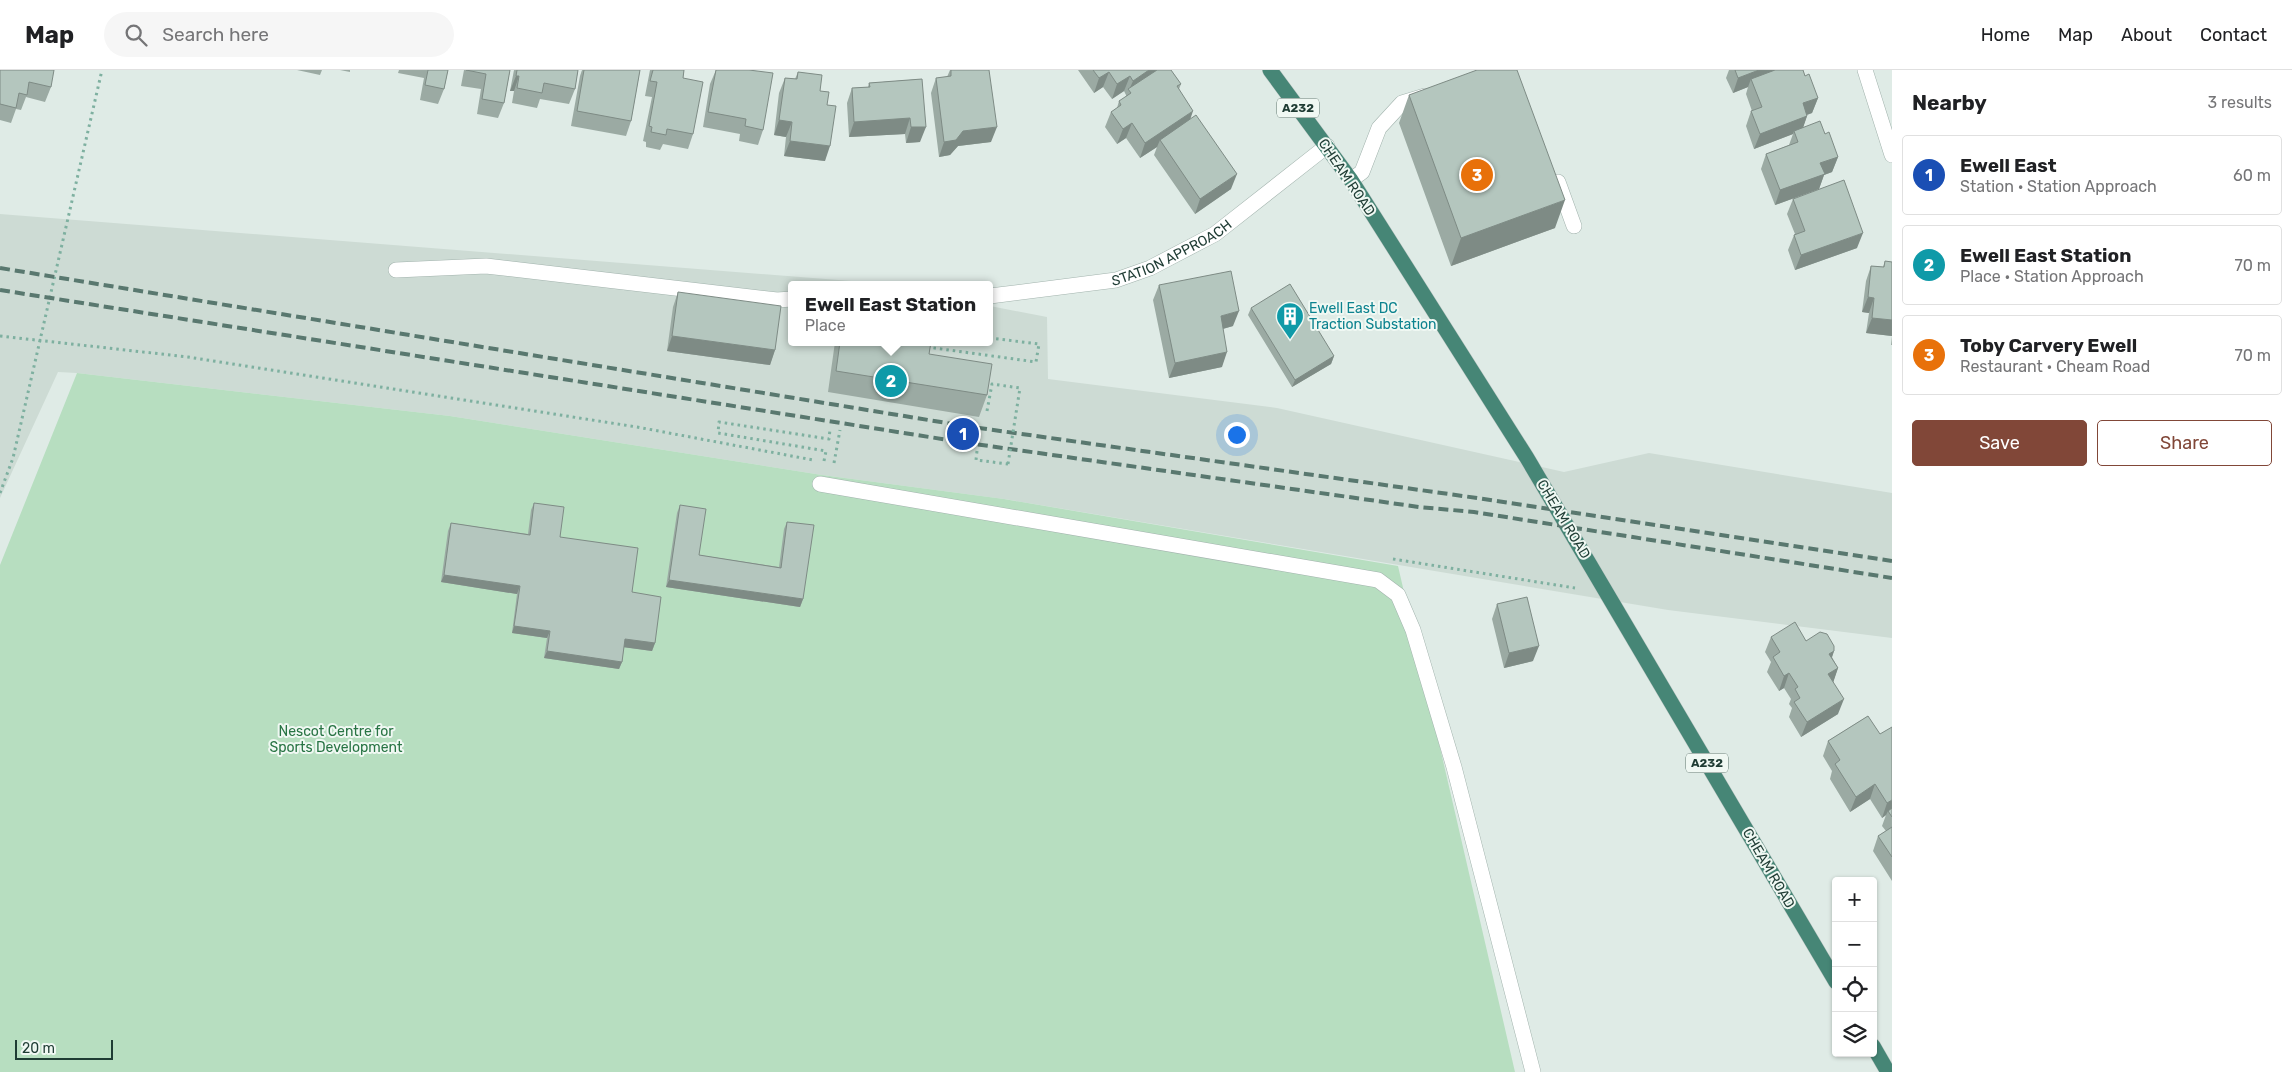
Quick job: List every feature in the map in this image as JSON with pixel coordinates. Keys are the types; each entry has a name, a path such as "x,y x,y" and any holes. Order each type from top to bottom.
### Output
{"highway":[{"name":"CHEAM ROAD","path":"1270,70 1351,180 1526,458 1608,593 1832,975"},
{"path":"1877,1053 1888,1072"}],"street":[{"path":"1865,70 1892,155"},
{"path":"1351,180 1362,172 1379,128 1402,103 1438,92"},
{"name":"STATION APPROACH","path":"993,296 1116,280 1150,268 1215,234 1327,146"},
{"path":"1551,164 1574,226"},
{"path":"396,270 486,266 777,300 788,299"},
{"path":"820,484 1378,580 1398,595 1416,639 1454,767 1533,1072"}],"path":[{"path":"0,494 13,458 102,70"},
{"path":"0,336 198,358 637,427 844,465"},
{"path":"919,346 1036,362 1038,344 993,338"},
{"path":"977,451 976,460 1008,464 1020,388 992,384 987,411"},
{"path":"824,462 826,451 718,433 719,422 829,439 830,429"},
{"path":"834,463 840,430"},
{"path":"1390,558 1608,593"}],"shaded area":[{"path":"0,214 851,281 788,281 788,346 993,346 993,307 1047,317 1048,379 1277,408 1564,472 1649,453 1892,493 1892,638 1668,610 1004,499 822,475 450,416 77,373 58,372 0,498"}],"green space":[{"name":"Nescot Centre for Sports Development","path":"77,373 450,416 822,475 1004,499 1398,566 1515,1072 0,1072 0,565"}],"building":[{"path":"0,70 54,70 51,87 29,82 27,95 19,93 16,108 0,104"},
{"path":"428,70 448,70 444,89 425,85"},
{"path":"466,70 510,70 504,103 482,99 486,74"},
{"path":"517,70 578,70 575,89 544,83 542,93 517,88 519,76 516,76"},
{"path":"584,70 640,70 631,121 577,111"},
{"path":"653,70 684,70 683,78 703,82 693,134 667,129 666,135 651,132 652,127 649,126 657,82 650,81"},
{"path":"716,70 749,70 773,73 763,130 745,126 746,119 708,112"},
{"path":"951,70 989,70 997,127 963,131 956,140 944,142 936,78 951,76"},
{"path":"1093,70 1149,70 1133,81 1130,76 1117,84 1109,72 1099,78"},
{"path":"1157,70 1171,70 1181,84 1177,86 1193,111 1145,143 1132,123 1123,129 1111,112 1121,105 1119,101 1131,93 1128,89"},
{"path":"1477,70 1517,70 1565,200 1461,238 1409,95"},
{"path":"1735,70 1759,70 1738,78"},
{"path":"1775,70 1803,70 1805,76 1809,74 1818,98 1803,103 1807,116 1760,134 1751,111 1762,107 1751,79"},
{"path":"798,72 822,75 820,91 829,92 827,105 836,106 830,146 790,141 792,122 779,120 785,78 797,79"},
{"path":"922,79 926,127 911,127 910,118 854,122 852,88 870,87 869,83"},
{"path":"1196,115 1237,174 1200,199 1160,140"},
{"path":"1820,121 1825,134 1829,132 1838,157 1820,163 1825,174 1780,190 1766,154 1798,142 1794,131"},
{"path":"1844,180 1863,233 1801,255 1794,235 1805,231 1793,199"},
{"path":"1885,261 1892,262 1892,320 1872,318 1874,298 1868,297 1871,266 1884,267"},
{"path":"1231,271 1239,311 1221,316 1227,352 1175,363 1159,285"},
{"name":"Ewell East DC Traction Substation","path":"1290,284 1334,356 1295,380 1251,308"},
{"path":"678,292 781,306 775,350 672,336"},
{"path":"839,346 930,346 929,354 992,364 987,395 836,371"},
{"path":"534,503 564,507 560,537 638,548 632,592 661,597 655,643 625,639 622,662 547,651 550,631 514,626 520,586 444,575 451,523 530,535"},
{"path":"680,505 706,509 699,555 781,568 787,522 814,525 803,599 669,580"},
{"path":"1527,597 1539,646 1509,653 1497,604"},
{"path":"1795,622 1806,641 1820,632 1827,634 1834,646 1834,651 1829,654 1838,668 1828,674 1844,699 1807,722 1794,702 1800,698 1795,689 1798,687 1789,673 1784,676 1773,657 1780,652 1771,637"},
{"path":"1868,716 1880,734 1892,727 1892,800 1887,803 1875,784 1856,797 1835,764 1840,760 1828,741"},
{"path":"1892,808 1892,817 1888,811"},
{"path":"1892,827 1892,857 1878,836"}],"railway":[{"path":"0,268 965,426 1477,498 1892,561"},
{"path":"0,290 961,442 1419,507 1474,512 1892,578"}],"place":[{"name":"Toby Carvery Ewell","path":"1477,175"},
{"name":"Ewell East DC Traction Substation","path":"1290,340"},
{"name":"Ewell East Station","path":"891,381"},
{"name":"Ewell East","path":"963,434"}]}
